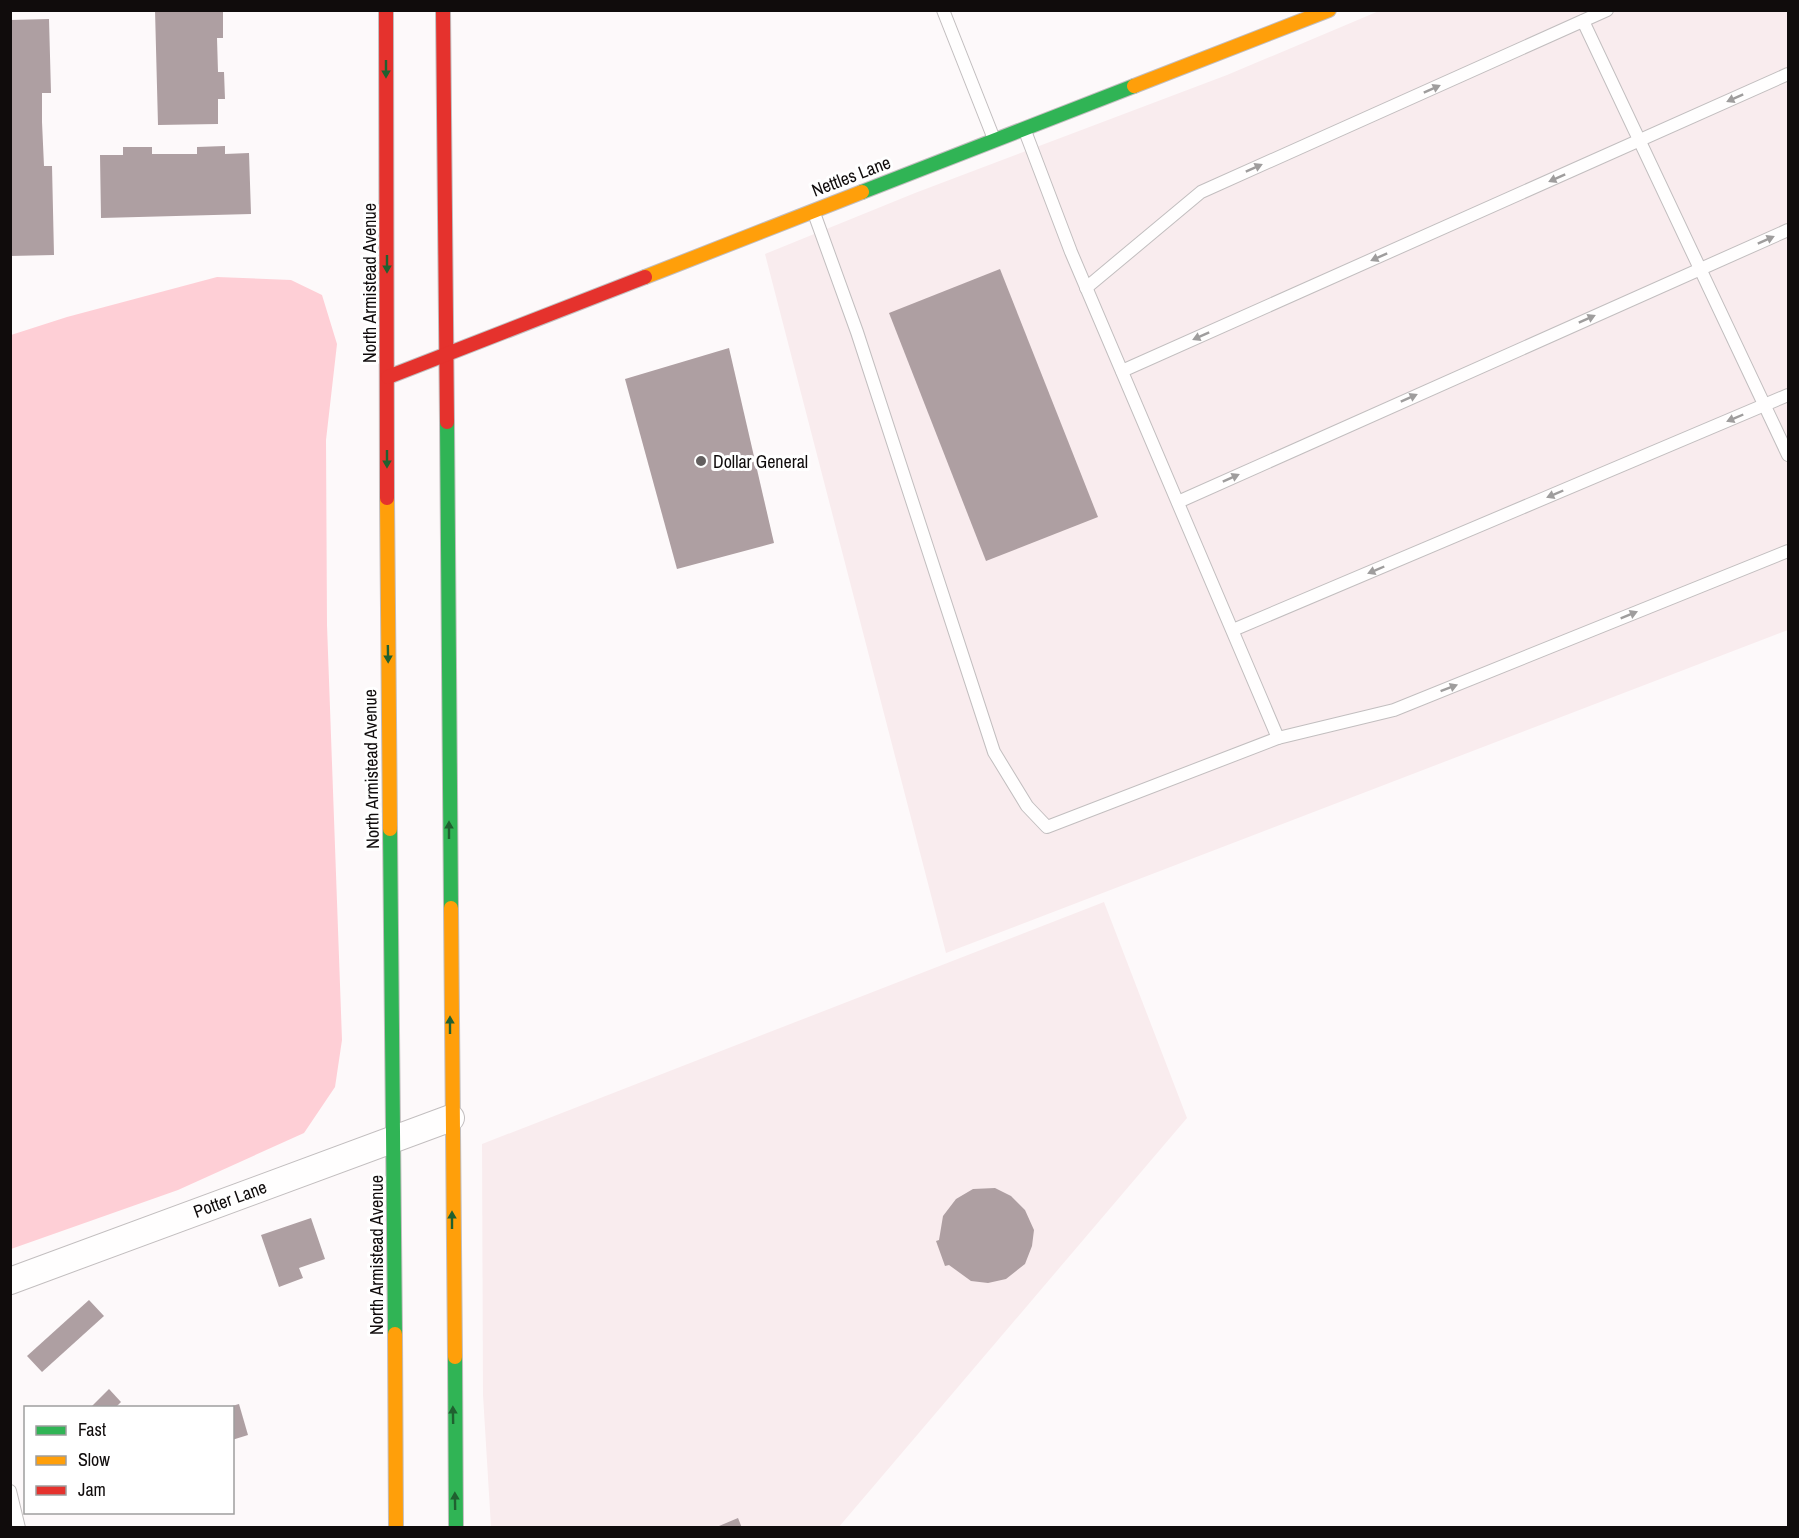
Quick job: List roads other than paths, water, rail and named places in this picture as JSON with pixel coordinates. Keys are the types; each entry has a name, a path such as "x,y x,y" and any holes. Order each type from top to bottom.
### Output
{"main road":[{"name":"North Armistead Avenue","path":"386,10 387,558 396,1527"},
{"path":"444,10 456,1527"},
{"name":"Nettles Lane","path":"388,377 1024,127 1329,10"}],"street":[{"name":"Potter Lane","path":"10,1281 451,1118"}],"lane":[{"path":"943,10 994,139"},
{"path":"1086,288 1201,192 1607,10"},
{"path":"1583,21 1788,455"},
{"path":"1122,371 1788,74"},
{"path":"1024,127 1086,288 1278,738"},
{"path":"813,210 857,332 994,752 1027,807 1047,827 1278,738 1394,710 1788,551"},
{"path":"1178,502 1788,230"},
{"path":"1233,630 1788,395"},
{"path":"10,1491 19,1527"}],"place":[{"name":"Dollar General","path":"701,461"}]}
